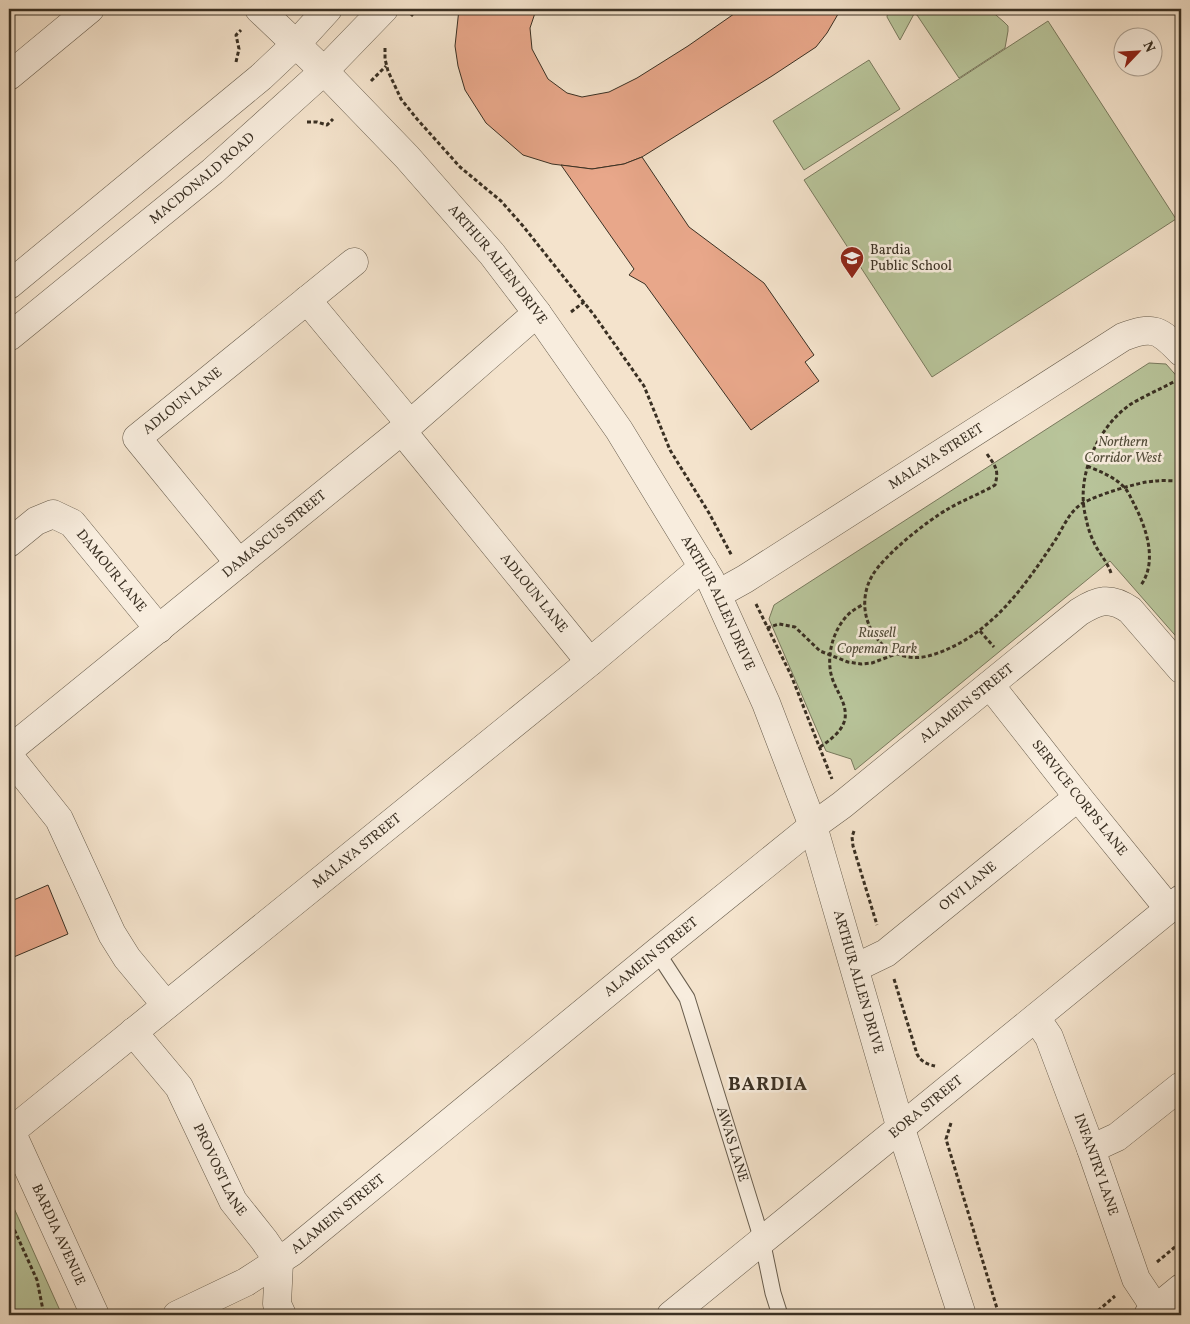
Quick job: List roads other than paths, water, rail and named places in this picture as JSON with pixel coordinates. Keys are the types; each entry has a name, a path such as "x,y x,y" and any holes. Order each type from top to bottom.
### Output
{"street":[{"path":"9,76 90,9"},
{"name":"ARTHUR ALLEN DRIVE","path":"259,9 296,43 407,157 492,254 537,313 619,430 718,594 766,703 813,826 901,1129 962,1315"},
{"path":"9,286 261,78 328,9"},
{"name":"MACDONALD ROAD","path":"9,337 213,171 324,71 384,9"},
{"name":"ADLOUN LANE","path":"239,563 136,438 354,262"},
{"name":"ADLOUN LANE","path":"307,300 590,662"},
{"name":"DAMASCUS STREET","path":"9,750 406,428 537,313"},
{"name":"MALAYA STREET","path":"718,594 745,579 1123,337 1144,330 1158,331 1168,338 1181,352"},
{"name":"DAMOUR LANE","path":"9,543 36,521 53,514 72,523 159,629"},
{"name":"MALAYA STREET","path":"9,1131 590,662 703,567"},
{"name":"ALAMEIN STREET","path":"177,1315 220,1295 279,1262 813,826 842,805 1079,612 1101,601 1110,600 1126,607 1181,669"},
{"name":"SERVICE CORPS LANE","path":"990,685 1078,797 1177,906"},
{"path":"9,756 59,819 116,941 127,958 166,1005"},
{"name":"OIVI LANE","path":"854,968 886,953 1078,797"},
{"name":"EORA STREET","path":"671,1315 1036,1018 1177,906"},
{"name":"INFANTRY LANE","path":"1036,1018 1049,1037 1091,1149 1136,1279 1152,1312"},
{"name":"PROVOST LANE","path":"133,1032 180,1087 233,1201 279,1262"},
{"path":"1091,1149 1117,1137 1181,1086"},
{"name":"BARDIA AVENUE","path":"9,1131 95,1315"},
{"path":"279,1262 277,1304 282,1315"},
{"path":"1152,1312 1181,1288"}],"lane":[{"name":"AWAS LANE","path":"658,952 687,998 762,1240 773,1293 780,1315"}],"place":[{"name":"Bardia Public School","path":"852,279"}],"district":[{"name":"BARDIA","path":"768,1085"}],"park label":[{"name":"Northern Corridor West","path":"1123,450"},
{"name":"Russell Copeman Park","path":"877,642"}]}
